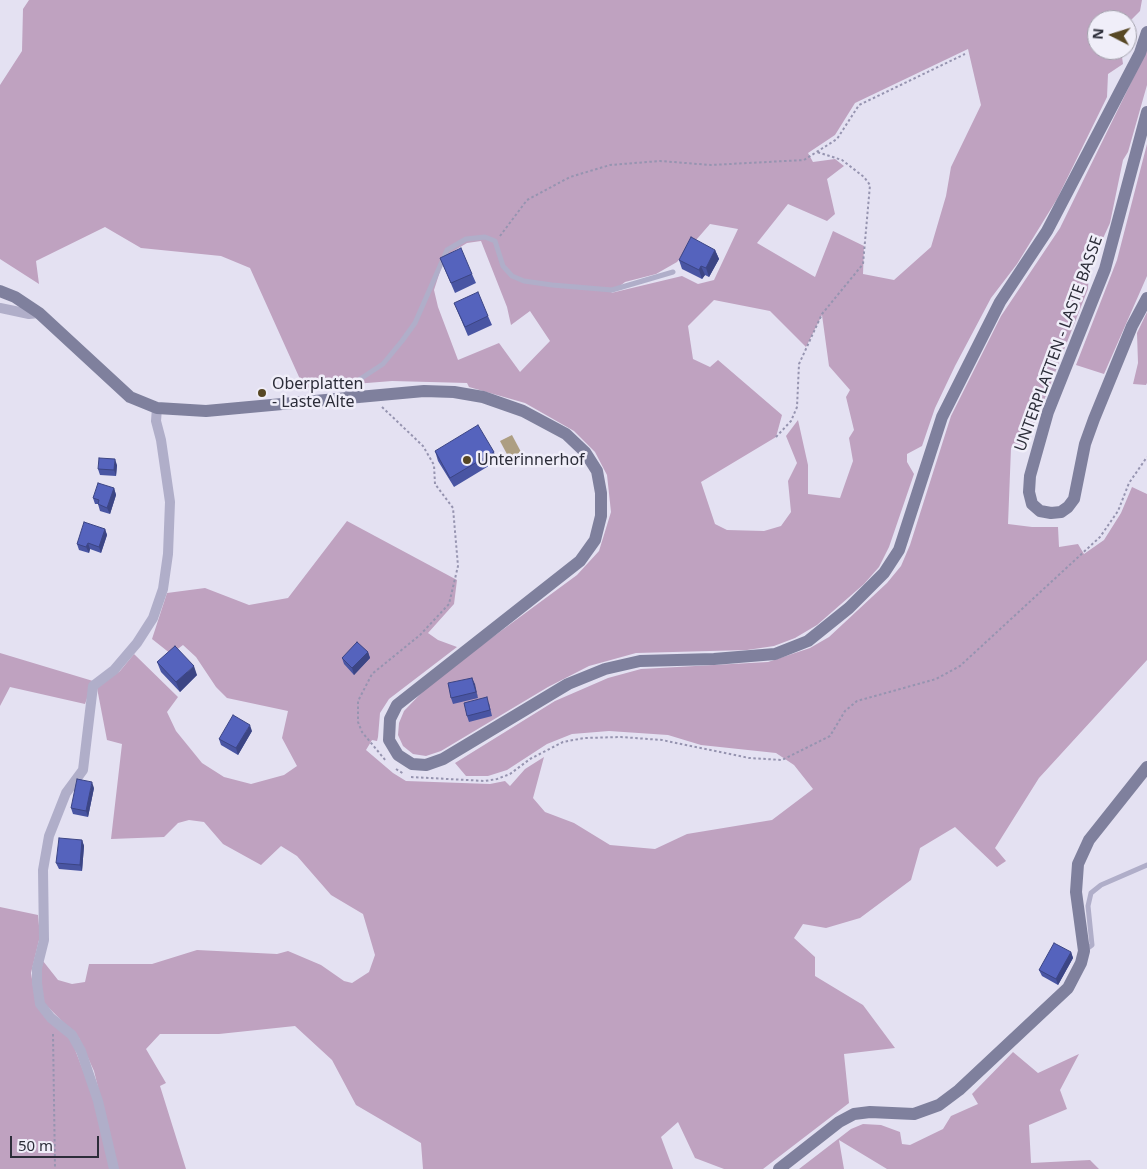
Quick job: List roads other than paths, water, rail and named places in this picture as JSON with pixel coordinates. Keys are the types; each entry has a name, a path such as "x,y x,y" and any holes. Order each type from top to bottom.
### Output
{"main road":[{"path":"0,291 15,297 39,313 130,396 157,408 206,411 424,391 454,392 483,397 524,410 566,434 585,452 596,471 601,493 601,516 595,540 580,561 396,705 389,724 390,740 398,755 412,764 426,765 443,758 568,684 605,669 640,661 714,659 775,654 808,641 850,608 884,574 899,550 942,417 1000,302 1047,231 1140,53 1147,32"},
{"name":"UNTERPLATTEN - LASTE BASSE","path":"1147,112 1105,269 1048,412 1030,476 1029,492 1032,504 1040,511 1061,512 1074,499 1083,452 1094,419 1129,334 1147,298"},
{"path":"779,1169 839,1122 854,1114 870,1112 914,1114 939,1105 959,1090 1068,988 1081,963 1084,951 1076,892 1078,864 1089,840 1147,767"}],"street":[{"path":"0,308 30,314 39,313"},
{"path":"114,1169 98,1101 81,1051 72,1035 51,1018 40,1004 37,968 44,940 43,870 49,836 66,793 83,770 93,686 114,670 137,643 152,618 163,589 168,554 170,502 161,440 156,421 157,408"}],"lane":[{"path":"344,399 354,383 382,364 415,323 447,250 466,239 485,237 495,241 503,266 512,276 524,281 612,290 673,272"},
{"path":"1084,951 1092,945 1088,906 1091,893 1101,885 1147,865"}],"place":[{"name":"Oberplatten - Laste Alte","path":"262,393"},
{"name":"Unterinnerhof","path":"467,460"}]}
